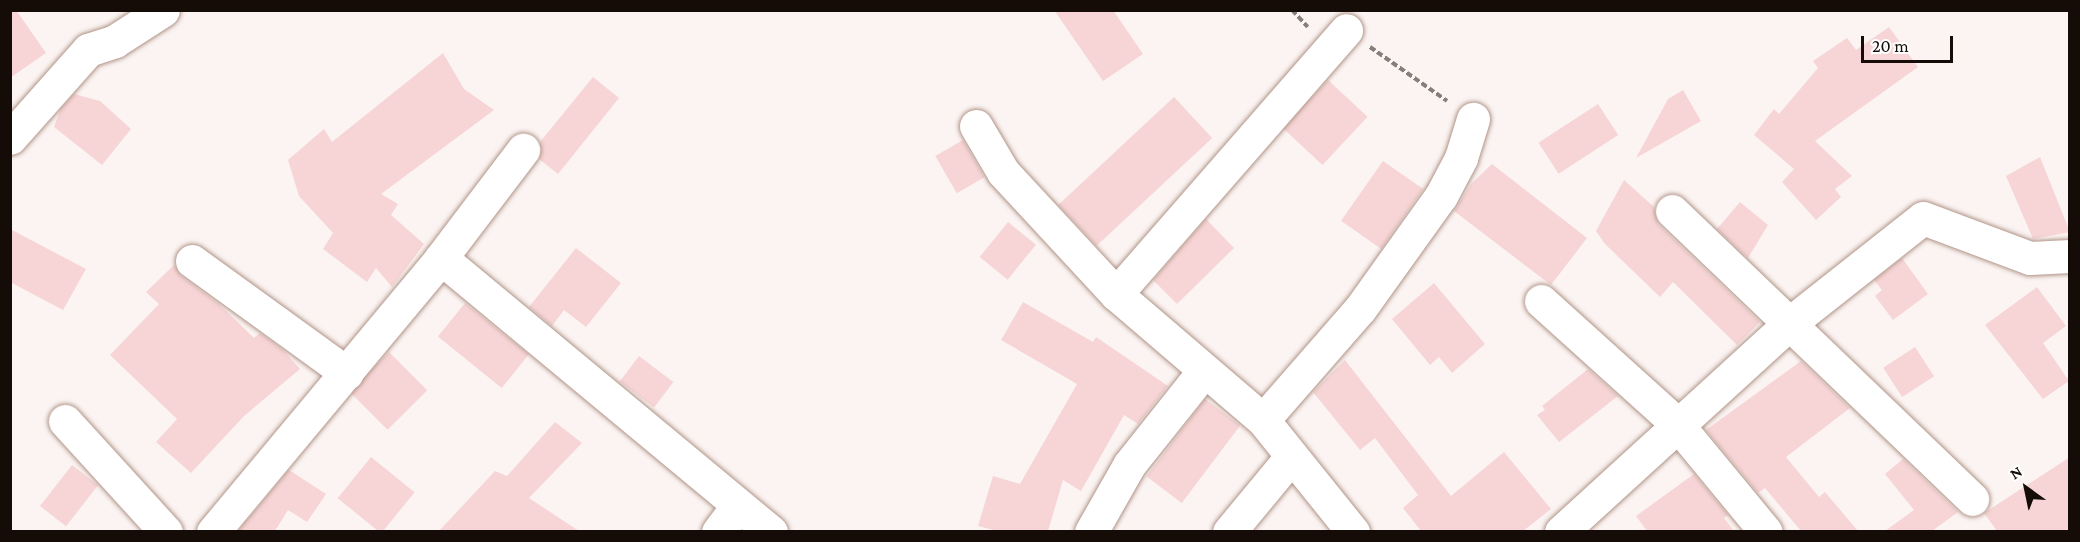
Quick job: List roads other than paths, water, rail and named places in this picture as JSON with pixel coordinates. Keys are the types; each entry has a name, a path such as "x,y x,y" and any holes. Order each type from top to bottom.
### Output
{"street":[{"path":"10,138 88,50 115,40 163,10"},
{"path":"1116,294 1347,30"},
{"path":"1263,420 1360,309 1441,196 1461,158 1473,119"},
{"path":"976,126 1003,172 1116,294 1203,372 1263,420 1353,531"},
{"path":"213,531 347,374 441,258 523,150"},
{"path":"1672,211 1972,499"},
{"path":"1561,531 1676,423 1790,323 1923,218 2030,258 2070,256"},
{"path":"441,258 728,519 771,531"},
{"path":"192,261 347,374"},
{"path":"1541,301 1676,423 1766,531"},
{"path":"1091,531 1129,465 1203,372"},
{"path":"65,421 166,531"},
{"path":"1229,531 1291,457"}]}
